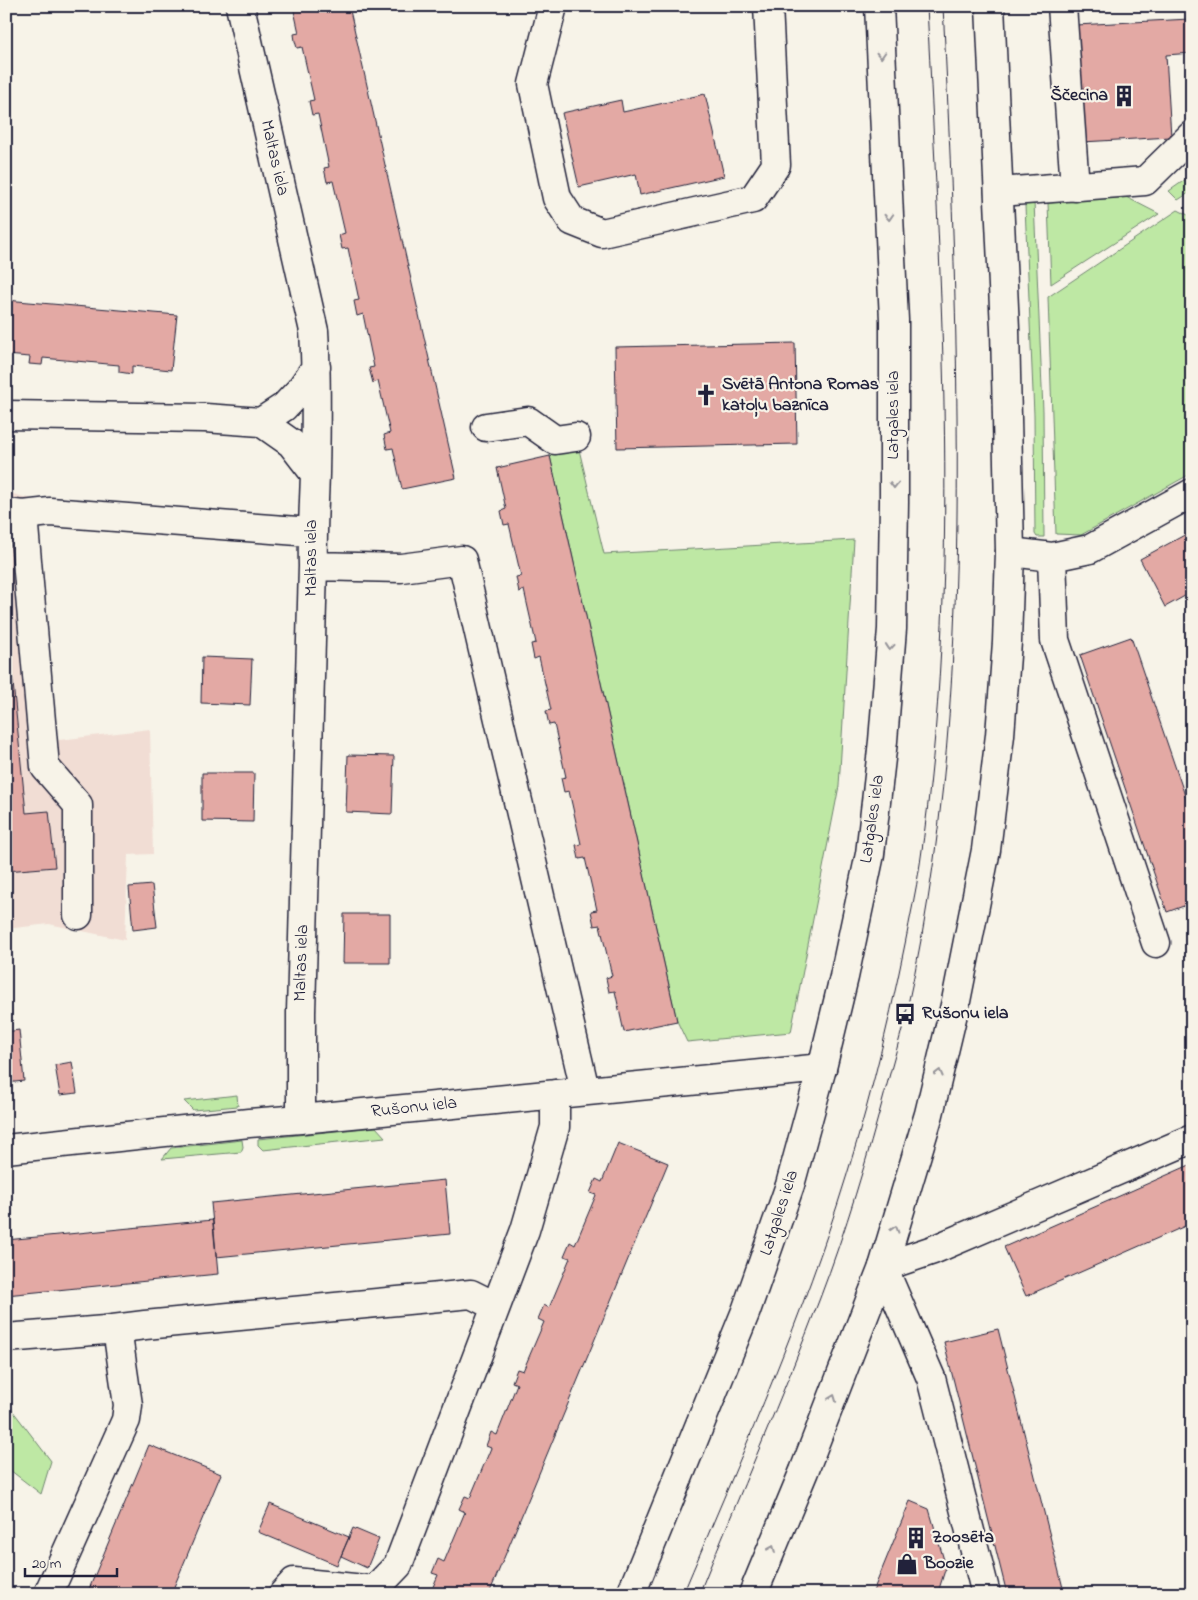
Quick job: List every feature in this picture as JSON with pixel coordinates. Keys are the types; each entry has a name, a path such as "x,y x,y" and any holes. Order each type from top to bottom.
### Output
{"main road":[{"name":"Maltas iela","path":"240,6 314,331 316,367 315,474 311,532 313,566 301,1012 301,1119"},
{"path":"553,6 533,84 557,198 572,221 602,233 753,199 776,165 768,6"},
{"name":"Latgales iela","path":"631,1594 746,1310 790,1186 844,978 870,854 883,741 892,629 894,320 878,6"},
{"path":"753,1594 804,1471 883,1266 929,1114 956,1001 986,850 1000,726 1010,552 1005,329 990,6"},
{"path":"1062,6 1075,187"},
{"path":"999,192 1145,181 1192,135"},
{"path":"261,422 284,407 300,390 316,367"},
{"path":"6,415 205,418 261,422 291,443 315,474"},
{"path":"486,428 528,422 555,440 576,438"},
{"path":"1010,552 1052,557 1090,549 1192,493"},
{"path":"78,915 78,805 45,767 14,514 50,512 311,532"},
{"path":"1052,557 1055,640 1156,943"},
{"path":"313,566 401,568 462,560 585,1090"},
{"name":"Rušonu iela","path":"6,1149 249,1123 822,1068"},
{"path":"283,1594 294,1582 374,1590 398,1565 525,1230 555,1127 555,1094"},
{"path":"883,1266 933,1250 1192,1139"},
{"path":"883,1266 931,1378 986,1594"},
{"path":"6,1338 472,1294 495,1306"},
{"path":"48,1594 126,1420 128,1405 118,1328"}],"shaded area":[{"path":"6,492 35,500 33,539 51,741 150,729 153,854 128,855 125,940 49,924 6,929"}],"green space":[{"path":"1192,175 1192,191 1178,200 1169,191"},
{"path":"1126,197 1159,214 1051,284 1048,203"},
{"path":"1027,202 1034,202 1043,411 1044,537 1037,537 1035,534 1034,415 1025,206"},
{"path":"1178,210 1192,217 1192,473 1081,535 1056,534 1048,297"},
{"path":"576,437 604,554 854,540 839,786 791,1032 687,1042 677,1021 550,456 555,440"},
{"path":"237,1095 238,1106 193,1110 184,1101"},
{"path":"376,1127 385,1137 263,1150 258,1145 258,1139"},
{"path":"242,1140 243,1147 241,1152 162,1159 171,1148"},
{"path":"6,1402 51,1461 41,1494 6,1467"}],"building":[{"path":"293,6 349,6 456,478 402,489 393,448 387,449 384,435 390,433 378,381 373,383 369,368 374,367 363,314 357,316 354,301 359,300 348,248 342,249 339,235 345,233 333,181 327,182 324,168 329,167 318,114 312,115 309,101 314,100 302,47 297,48 295,41 294,34 299,33"},
{"name":"Ščecina","path":"1189,6 1192,6 1192,53 1166,55 1171,137 1082,142 1076,25 1190,19"},
{"path":"705,94 724,176 640,195 636,174 579,187 562,113 621,100 623,112"},
{"path":"6,300 177,315 171,370 132,366 132,374 119,372 119,365 43,358 42,365 29,364 30,357 6,355"},
{"name":"Svētā Antona Romas katoļu baznīca","path":"795,343 797,444 617,448 615,347"},
{"path":"550,456 677,1021 624,1032 615,991 609,992 606,978 612,976 600,925 594,926 591,911 597,910 585,858 579,859 576,845 581,844 569,791 564,792 561,778 566,777 554,724 549,725 546,711 551,710 539,657 534,659 531,644 536,643 524,590 519,592 516,577 521,576 509,524 504,525 501,511 506,509 497,468"},
{"path":"1192,531 1192,592 1165,607 1140,559"},
{"path":"6,613 26,813 49,811 55,867 6,871"},
{"path":"1131,637 1192,816 1192,903 1167,912 1080,655"},
{"path":"202,657 252,659 250,705 201,703"},
{"path":"348,755 394,756 392,814 346,812"},
{"path":"202,773 254,773 253,822 202,821"},
{"path":"152,885 157,927 133,930 129,887"},
{"path":"344,914 390,914 390,963 343,963"},
{"path":"19,1030 24,1081 6,1083 6,1032"},
{"path":"72,1062 77,1093 60,1095 55,1065"},
{"path":"618,1143 668,1163 489,1594 430,1594 438,1575 432,1573 438,1559 444,1562 465,1512 459,1509 465,1496 470,1498 491,1448 486,1446 491,1432 497,1435 517,1384 512,1382 517,1369 523,1371 544,1322 538,1319 544,1305 549,1308 570,1258 564,1256 570,1242 575,1245 596,1195 590,1193 596,1179 602,1182"},
{"path":"1192,1164 1192,1223 1026,1296 1004,1247"},
{"path":"445,1180 450,1234 216,1257 211,1203"},
{"path":"213,1220 218,1274 6,1295 6,1240"},
{"path":"998,1329 1064,1592 1058,1594 1007,1594 944,1342"},
{"path":"149,1445 221,1474 171,1594 87,1594"},
{"name":"Zoosēta","path":"910,1501 929,1509 946,1567 939,1589 941,1594 872,1594"},
{"path":"270,1504 349,1537 337,1565 258,1532"},
{"path":"353,1528 379,1539 367,1568 341,1556"},
{"path":"1192,1586 1192,1594 1146,1594"}],"tram line":[{"path":"683,1594 784,1353 837,1206 857,1141 883,1043 905,944 920,864 933,757 941,650 944,543 942,328 927,6"},
{"path":"699,1594 806,1335 847,1220 905,1019 922,936 934,862 943,788 954,639 957,490 954,262 943,6"}],"place":[{"name":"Ščecina","path":"1124,96"},
{"name":"Svētā Antona Romas katoļu baznīca","path":"706,395"},
{"name":"Rušonu iela","path":"905,1014"},
{"name":"Zoosēta","path":"916,1538"},
{"name":"Boozie","path":"907,1564"}]}
